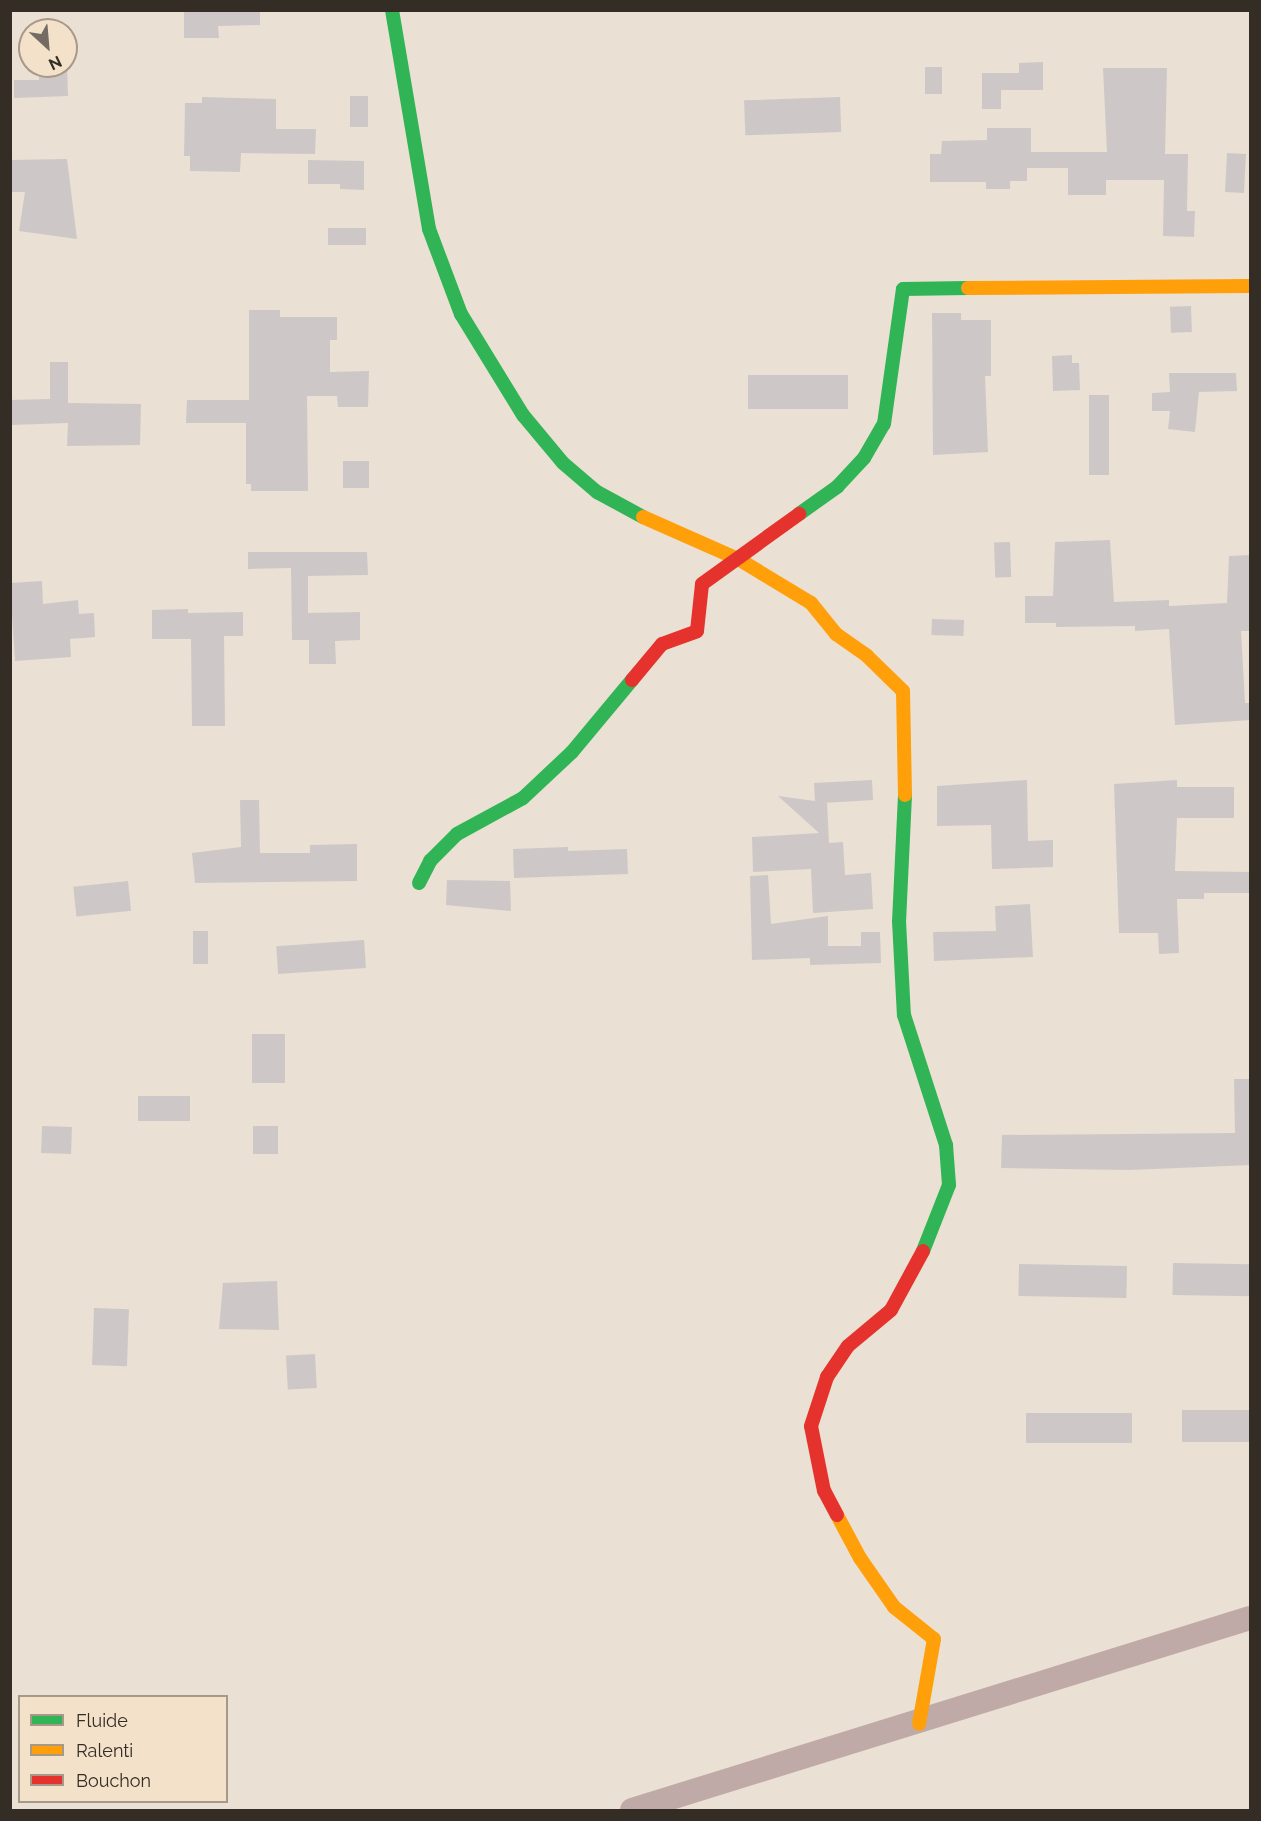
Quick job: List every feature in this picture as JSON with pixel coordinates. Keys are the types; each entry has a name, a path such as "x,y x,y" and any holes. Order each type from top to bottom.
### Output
{"street":[{"path":"392,10 429,229 460,314 523,415 563,464 597,492 625,508 740,560 811,603 836,634 867,656 903,691 905,811 898,921 904,1015 946,1145 949,1185 922,1253 891,1310 848,1346 827,1377 811,1426 824,1491 860,1558 894,1607 934,1639 919,1724"},
{"path":"419,883 430,861 457,834 523,798 572,752 662,644 697,632 702,584 740,560 837,487 864,458 884,424 903,289 1251,286"},
{"path":"632,1810 919,1724 1251,1618"}],"building":[{"path":"184,10 260,10 260,25 218,26 219,38 184,38"},
{"path":"1043,62 1043,90 1001,90 1001,109 982,109 982,73 1019,73 1019,63"},
{"path":"925,67 942,67 942,94 925,94"},
{"path":"1103,68 1167,68 1165,154 1188,154 1187,211 1195,211 1194,237 1163,236 1164,180 1106,180 1106,195 1068,195 1068,168 1027,168 1027,181 1010,181 1010,189 986,189 986,182 930,182 930,154 941,154 942,141 987,140 987,128 1031,128 1031,152 1107,152"},
{"path":"39,78 67,78 68,96 14,98 14,80 39,80"},
{"path":"350,96 368,96 368,127 350,127"},
{"path":"202,97 276,99 276,129 316,129 315,154 241,153 240,172 190,171 190,156 184,156 185,103 202,103"},
{"path":"840,97 841,132 745,135 744,100"},
{"path":"1227,153 1246,154 1244,193 1225,192"},
{"path":"67,159 77,239 19,231 25,192 10,192 10,160"},
{"path":"308,160 364,161 364,190 340,189 340,184 308,184"},
{"path":"328,228 366,228 366,245 328,245"},
{"path":"1191,306 1192,332 1171,333 1170,307"},
{"path":"249,310 280,310 280,317 337,317 337,340 330,340 330,372 369,371 368,407 338,407 337,396 307,396 308,491 251,491 251,484 246,484 246,423 186,423 187,400 249,400"},
{"path":"932,313 961,313 961,320 991,320 991,376 985,376 988,452 933,455"},
{"path":"1072,355 1072,363 1079,363 1080,390 1053,391 1052,356"},
{"path":"50,362 68,362 68,403 141,404 140,445 67,446 68,423 10,425 10,400 50,399"},
{"path":"1169,373 1236,373 1237,391 1199,392 1195,432 1168,429 1170,411 1152,411 1152,393 1170,392"},
{"path":"748,375 848,375 848,409 748,409"},
{"path":"1089,395 1109,395 1109,475 1089,475"},
{"path":"343,461 369,461 369,488 343,488"},
{"path":"1110,540 1114,602 1169,600 1169,606 1227,603 1229,556 1251,555 1251,631 1241,631 1245,703 1251,703 1251,720 1175,725 1169,629 1135,631 1135,626 1056,627 1056,623 1025,623 1025,596 1053,596 1055,542"},
{"path":"1010,542 1011,577 995,578 994,543"},
{"path":"248,552 367,552 368,575 308,576 308,613 360,612 360,640 335,641 336,664 309,664 309,640 292,640 291,568 248,569"},
{"path":"42,581 43,604 78,600 79,614 94,613 95,637 70,639 71,657 15,661 10,583"},
{"path":"188,609 188,613 243,612 243,636 224,636 225,726 192,726 191,639 152,639 152,610"},
{"path":"932,619 964,620 963,636 931,635"},
{"path":"872,780 873,800 823,803 827,803 829,843 843,842 845,875 871,873 873,909 813,913 811,869 753,872 752,837 819,833 778,796 815,801 814,783"},
{"path":"1027,780 1028,841 1053,840 1053,867 992,869 991,825 937,826 937,786"},
{"path":"1177,780 1177,787 1234,787 1234,818 1177,818 1175,871 1250,872 1250,893 1204,893 1204,899 1177,899 1179,953 1159,954 1158,933 1119,933 1114,784"},
{"path":"240,800 259,800 260,853 310,853 310,845 357,844 357,881 195,883 192,853 241,847"},
{"path":"568,847 568,851 627,849 628,874 514,878 513,849"},
{"path":"768,875 771,924 828,916 828,946 861,946 861,932 880,932 881,963 810,965 810,958 752,960 750,876"},
{"path":"447,880 510,881 511,911 446,905"},
{"path":"128,881 131,911 76,917 73,887"},
{"path":"1030,904 1033,957 934,961 933,932 996,931 995,906"},
{"path":"193,931 208,931 208,964 193,964"},
{"path":"364,940 366,968 278,974 276,946"},
{"path":"252,1034 285,1034 285,1083 252,1083"},
{"path":"1234,1079 1251,1079 1251,1165 1129,1170 1001,1168 1002,1135 1235,1133"},
{"path":"138,1096 190,1096 190,1121 138,1121"},
{"path":"42,1126 72,1127 71,1154 41,1153"},
{"path":"253,1126 278,1126 278,1154 253,1154"},
{"path":"1173,1263 1250,1264 1250,1296 1172,1295"},
{"path":"1019,1264 1127,1266 1126,1298 1018,1296"},
{"path":"277,1281 279,1330 219,1329 223,1283"},
{"path":"94,1308 129,1309 127,1366 92,1365"},
{"path":"315,1354 317,1388 288,1389 286,1356"},
{"path":"1182,1410 1250,1410 1250,1442 1182,1442"},
{"path":"1026,1413 1132,1413 1132,1443 1026,1443"}],"traffic: fast":[{"path":"392,10 429,229 461,314 523,415 563,463 597,492 643,517"},
{"path":"799,514 837,487 864,458 884,424 903,289 968,288"},
{"path":"419,883 430,861 457,834 523,798 572,752 632,680"},
{"path":"905,795 899,921 904,1015 946,1145 949,1185 923,1251"}],"traffic: slow":[{"path":"968,288 1250,286"},
{"path":"643,517 740,560 811,603 836,634 867,656 903,691 905,795"},
{"path":"837,1515 860,1558 894,1607 934,1639 919,1724"}],"traffic: jam":[{"path":"632,680 662,644 697,631 702,584 799,514"},
{"path":"837,1515 824,1491 811,1426 827,1377 848,1346 891,1310 923,1251"}]}
